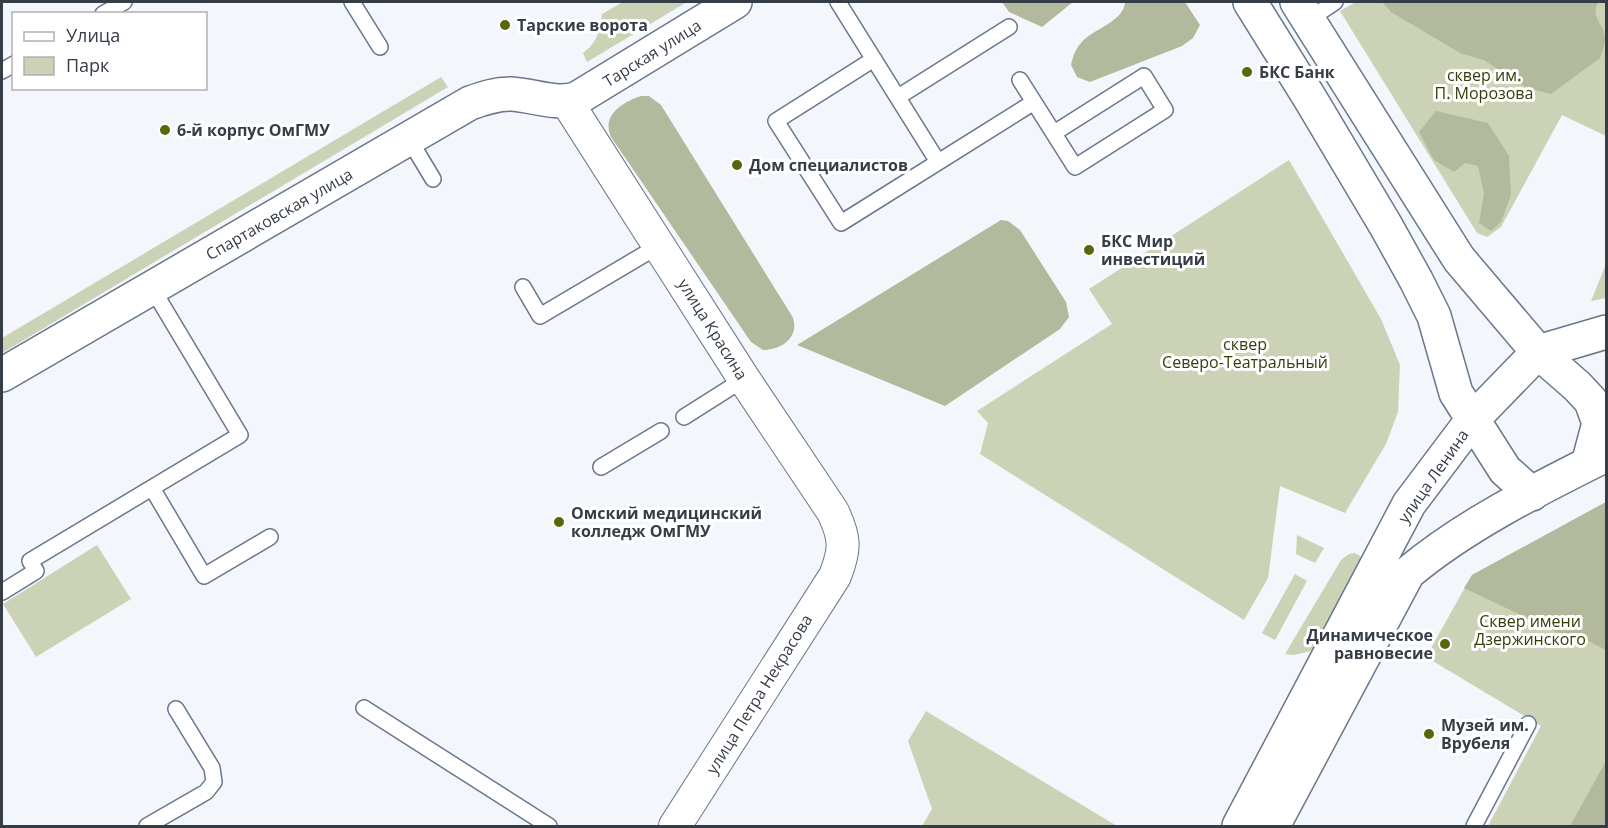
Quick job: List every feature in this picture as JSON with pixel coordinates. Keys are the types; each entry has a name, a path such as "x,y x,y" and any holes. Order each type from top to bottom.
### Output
{"main road":[{"name":"Тарская улица","path":"567,102 584,96 735,2"},
{"name":"улица Ленина","path":"1239,826 1409,504 1473,419 1456,393 1434,316 1416,280 1386,226 1250,2"},
{"path":"1274,826 1408,573 1452,540 1596,454 1599,423 1591,401 1538,352 1459,259 1302,10 1275,41"},
{"name":"Спартаковская улица","path":"2,375 470,103 492,95 513,94 567,102"},
{"path":"1532,494 1505,470 1473,419 1538,352 1606,332"}],"street":[{"name":"улица Красина","path":"567,102 744,379 833,512 842,532 844,546 841,561"},
{"name":"улица Петра Некрасова","path":"675,826 835,576 841,561"}],"lane":[{"path":"106,12 124,2"},
{"path":"351,2 380,47"},
{"path":"838,2 938,162"},
{"path":"1302,10 1335,2"},
{"path":"898,97 1009,27"},
{"path":"874,59 776,121 841,223 1034,102"},
{"path":"1020,80 1075,167 1165,110 1144,76 1054,133"},
{"path":"409,139 433,179"},
{"path":"523,287 540,316 660,245"},
{"path":"2,592 36,571 30,561 240,435 152,288"},
{"path":"684,417 744,379"},
{"path":"601,467 661,431"},
{"path":"152,488 204,576 270,537"},
{"path":"364,708 549,826"},
{"path":"147,826 206,792 214,782 212,768 176,709"},
{"path":"1474,826 1528,724"}],"green space":[{"path":"623,2 687,2 587,62 583,53 592,45 597,36 602,14"},
{"path":"1002,2 1073,2 1042,27 1009,12"},
{"path":"1125,2 1185,2 1200,25 1193,38 1182,46 1090,82 1077,77 1071,65 1077,48 1086,38 1114,20 1123,9"},
{"name":"сквер им. П. Морозова","path":"1356,2 1606,2 1606,136 1562,115 1501,227 1487,237 1477,233 1340,11"},
{"path":"1599,2 1595,11 1605,38 1600,58 1551,94 1527,88 1484,60 1460,53 1391,12 1383,3"},
{"path":"441,77 448,87 2,353 2,338"},
{"path":"641,96 649,96 661,105 792,316 794,330 792,336 783,345 763,350 751,342 611,137 609,122 611,116 627,102"},
{"path":"1436,111 1488,123 1509,156 1511,195 1501,222 1491,231 1479,223 1484,194 1478,166 1465,163 1454,172 1434,160 1419,132"},
{"name":"сквер Северо-Театральный","path":"1289,160 1381,319 1400,365 1398,412 1386,444 1345,513 1280,486 1268,578 1244,620 980,454 988,423 977,411 1112,324 1089,289"},
{"path":"1001,220 1008,221 1020,230 1066,302 1069,317 1060,329 945,406 797,345"},
{"path":"1606,264 1606,298 1591,301"},
{"name":"Сквер имени Дзержинского","path":"1606,502 1606,826 1488,826 1541,726 1426,657 1472,575"},
{"path":"1606,502 1606,650 1572,633 1569,638 1464,588 1472,575"},
{"path":"1297,535 1324,548 1315,563 1296,554"},
{"path":"97,545 131,599 36,657 3,604"},
{"path":"1355,553 1360,556 1362,562 1357,566 1315,650 1294,655 1285,654 1341,560"},
{"path":"1295,574 1307,581 1275,640 1262,633"},
{"path":"926,711 1117,826 922,826 932,809 908,741"},
{"path":"1606,761 1606,826 1570,826"}],"place":[{"name":"Тарские ворота","path":"505,25"},
{"name":"БКС Банк","path":"1247,72"},
{"name":"6-й корпус ОмГМУ","path":"165,130"},
{"name":"Дом специалистов","path":"737,165"},
{"name":"БКС Мир инвестиций","path":"1089,250"},
{"name":"Омский медицинский колледж ОмГМУ","path":"559,522"},
{"name":"Динамическое равновесие","path":"1445,644"},
{"name":"Музей им. Врубеля","path":"1429,734"}]}
